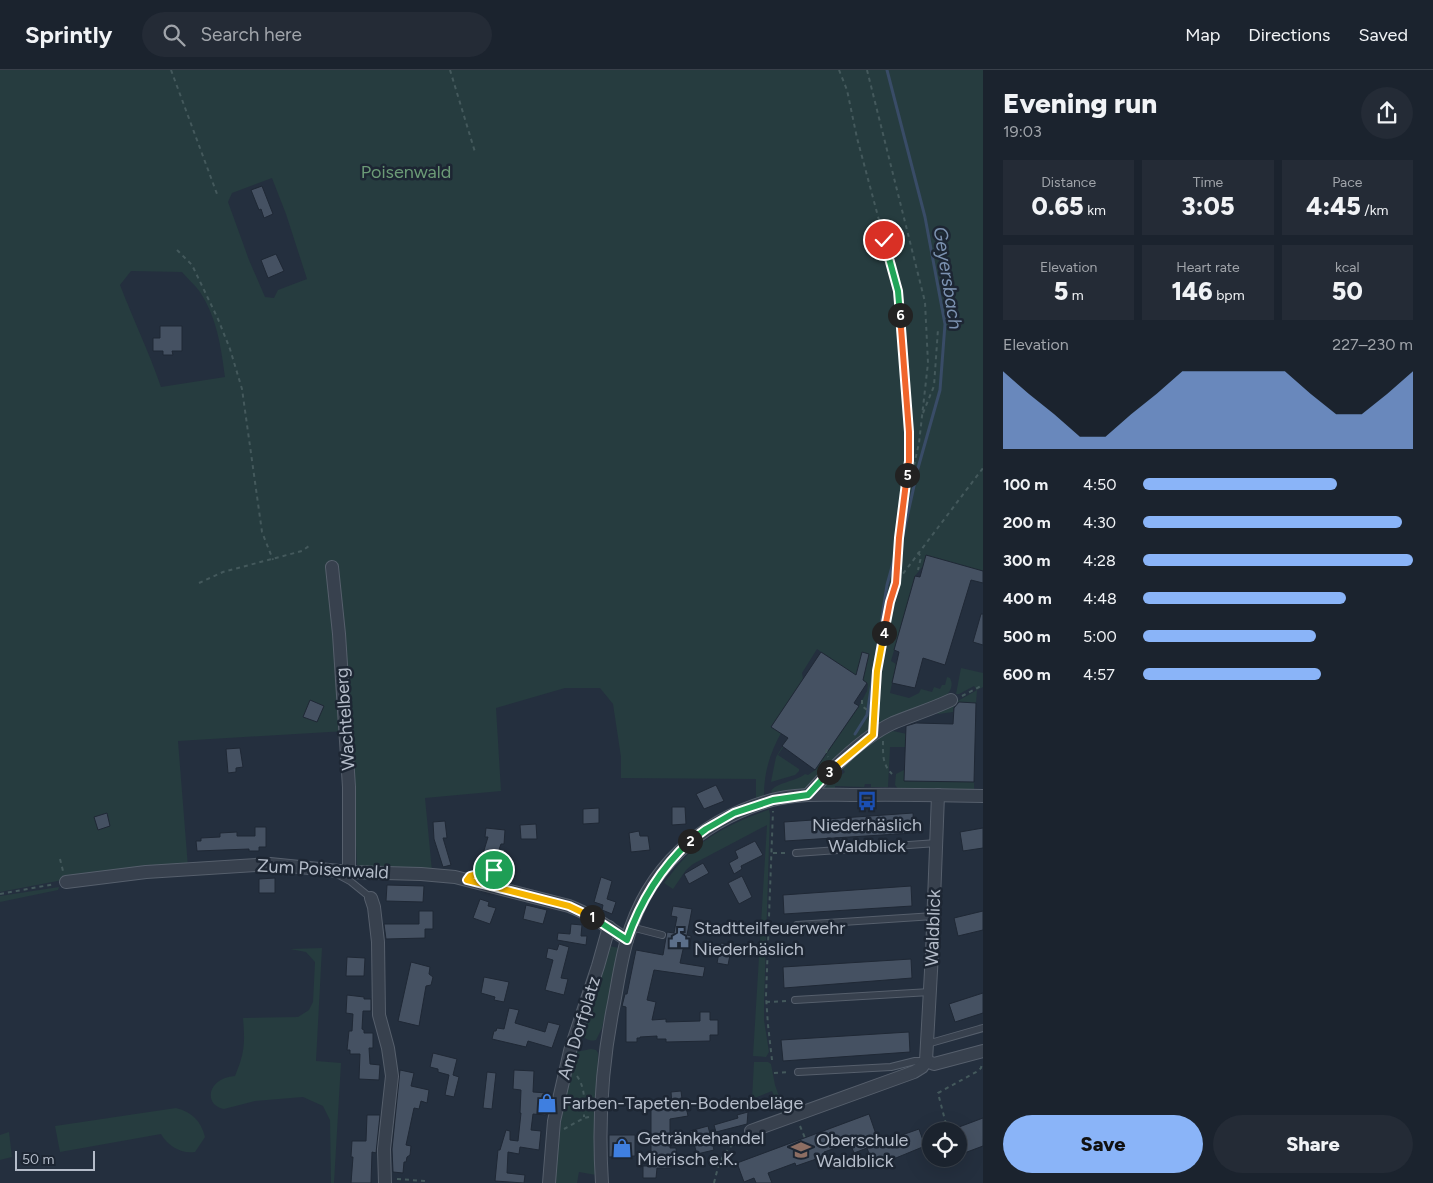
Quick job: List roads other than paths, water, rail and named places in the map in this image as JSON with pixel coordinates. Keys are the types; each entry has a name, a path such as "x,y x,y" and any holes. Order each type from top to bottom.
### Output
{"street":[{"name":"Wachtelberg","path":"332,567 339,634 348,768 349,872"},
{"path":"808,795 833,768 878,732 950,700"},
{"name":"Am Dorfplatz","path":"602,1183 600,1134 604,1056 627,940 642,903 651,887 674,856 689,842 714,824 734,813 773,800 808,795 983,796"},
{"name":"Waldblick","path":"926,1061 938,795"},
{"name":"Zum Poisenwald","path":"66,882 146,872 270,864 349,872 421,874 467,880 569,906 581,910 609,927"},
{"path":"371,898 374,907 378,942 379,1015 388,1048 392,1076 384,1149 387,1181"},
{"path":"609,927 627,940"},
{"name":"Am Dorfplatz","path":"549,1183 554,1121 570,1052 609,927"},
{"path":"751,1131 914,1072 922,1067 926,1061 934,1064 983,1051"}],"lane":[{"path":"796,853 937,843"},
{"path":"324,870 350,880 371,898"},
{"path":"797,925 934,916"},
{"path":"632,927 662,935"},
{"path":"796,1000 930,992"},
{"path":"927,1044 983,1028"},
{"path":"798,1072 891,1067 915,1061 926,1061"}],"waterway":[{"name":"Geyersbach","path":"887,70 925,217 945,324 940,390 918,468 900,549"},
{"name":"Geyersbach","path":"855,734 867,715 887,585 896,552"}],"place":[{"name":"Niederhäslich Waldblick","path":"867,801"},
{"name":"Stadtteilfeuerwehr Niederhäslich","path":"679,938"},
{"name":"Farben-Tapeten-Bodenbeläge","path":"547,1103"},
{"name":"Getränkehandel Mierisch e.K.","path":"622,1148"},
{"name":"Oberschule Waldblick","path":"801,1150"}],"park label":[{"name":"Poisenwald","path":"406,172"}]}
